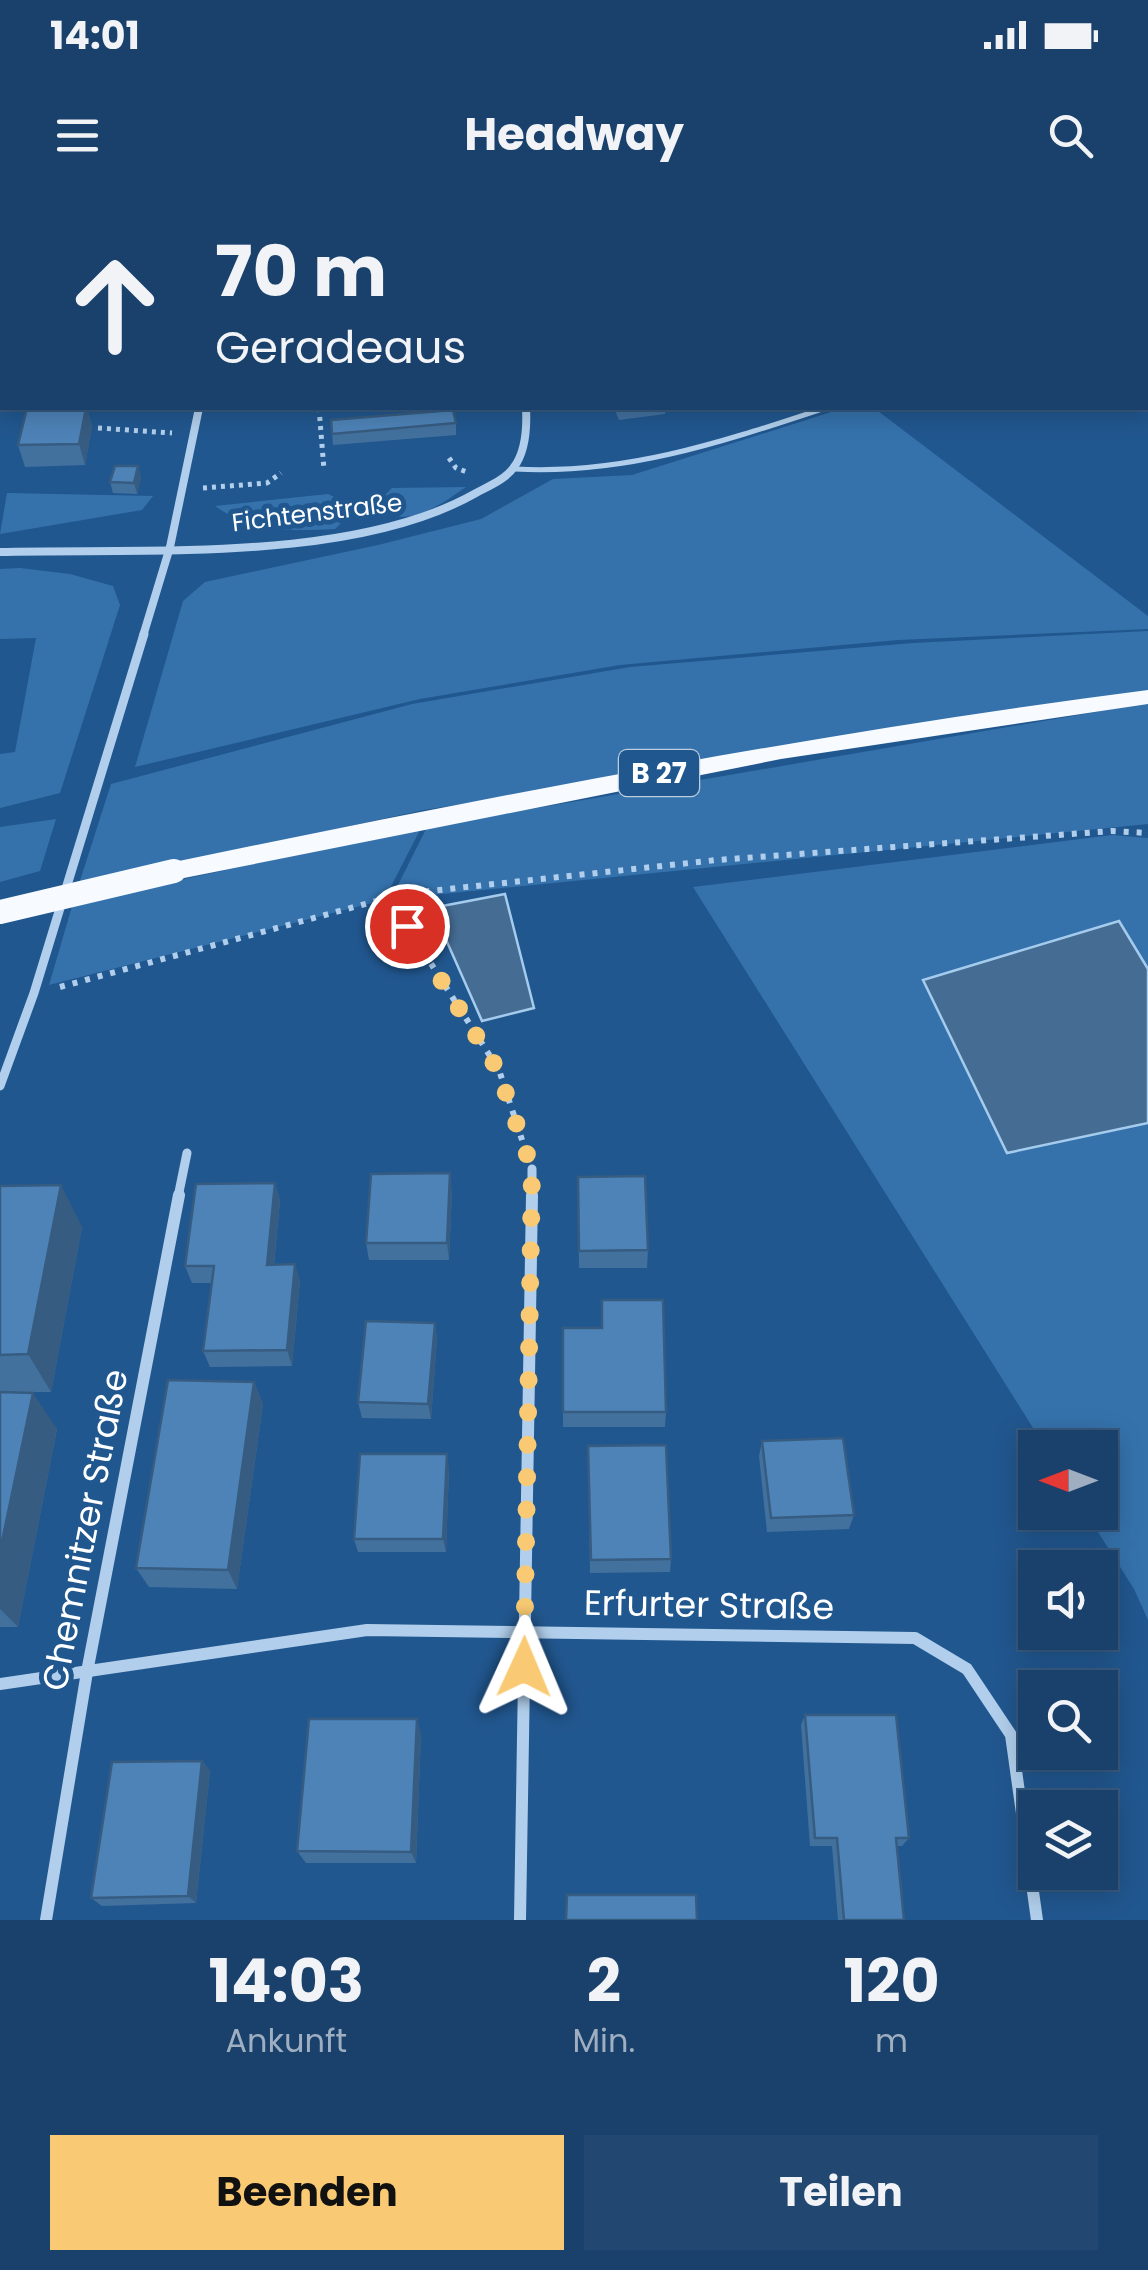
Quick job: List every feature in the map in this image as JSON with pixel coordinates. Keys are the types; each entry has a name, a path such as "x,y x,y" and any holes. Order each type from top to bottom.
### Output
{"main road":[{"name":"B 27","path":"0,912 481,807 800,746 1148,696"}],"street":[{"path":"0,1086 34,994 170,546 199,410"},
{"path":"514,468 528,425 526,410"},
{"name":"Fichtenstraße","path":"0,552 284,541 407,522 480,496 514,468"},
{"name":"Chemnitzer Straße","path":"46,1920 87,1672 188,1153"},
{"path":"520,1920 532,1169"},
{"name":"Erfurter Straße","path":"0,1684 367,1630 916,1638 967,1668 1011,1736 1037,1920"}],"lane":[{"path":"514,468 556,473 658,462 819,410"}],"path":[{"path":"320,410 324,470"},
{"path":"98,428 193,434"},
{"path":"182,490 267,484 280,473"},
{"path":"34,994 389,897 717,860 1092,832 1148,833"},
{"path":"389,897 498,1070 532,1169"}],"shaded area":[{"path":"838,410 877,410 1148,616 1148,629 898,640 620,665 420,699 135,767 183,601 205,582 481,519 553,479 632,475"},
{"path":"466,487 418,514 407,517 387,513 385,495 392,488"},
{"path":"7,493 153,496 142,510 0,534"},
{"path":"328,494 345,502 345,519 335,529 258,526 215,506"},
{"path":"0,569 70,574 113,586 120,605 60,793 0,808 0,754 15,752 36,638 0,639"},
{"path":"1148,631 1148,695 424,810 79,884 111,784 412,704 630,667 913,643"},
{"path":"1148,703 1148,824 391,899 427,827"},
{"path":"56,819 40,871 0,882 0,827"},
{"path":"421,828 384,900 49,985 73,903"},
{"path":"1112,835 1148,838 1148,1620 1118,1564 1118,1550 1109,1550 1097,1530 1118,1530 1118,1430 1034,1430 693,887"},
{"path":"505,894 534,1008 482,1021 432,908"},
{"path":"1119,921 1148,969 1148,1123 1007,1153 923,980"}],"building":[{"path":"27,410 86,410 79,444 18,445"},
{"path":"453,410 456,423 332,434 331,420"},
{"path":"115,466 138,466 134,483 110,482"},
{"path":"450,1173 447,1243 366,1243 371,1174"},
{"path":"645,1176 648,1250 579,1251 578,1177"},
{"path":"275,1183 267,1265 295,1264 287,1350 203,1351 214,1266 185,1266 196,1184"},
{"path":"61,1185 28,1354 0,1355 0,1186"},
{"path":"602,1300 663,1300 666,1412 563,1412 563,1328 602,1328"},
{"path":"366,1321 435,1323 428,1404 358,1402"},
{"path":"168,1380 254,1382 228,1570 136,1568"},
{"path":"0,1392 33,1393 0,1551"},
{"path":"843,1438 854,1515 771,1518 762,1441"},
{"path":"666,1445 671,1559 591,1560 588,1446"},
{"path":"360,1454 447,1454 443,1539 354,1539"},
{"path":"805,1715 896,1715 909,1838 896,1838 904,1920 844,1920 837,1838 815,1838"},
{"path":"309,1719 417,1719 411,1852 297,1851"},
{"path":"202,1761 188,1896 91,1898 112,1762"},
{"path":"567,1895 696,1895 697,1920 566,1920"}],"route":[{"path":"407,926 498,1070 532,1169 524,1667"}]}
